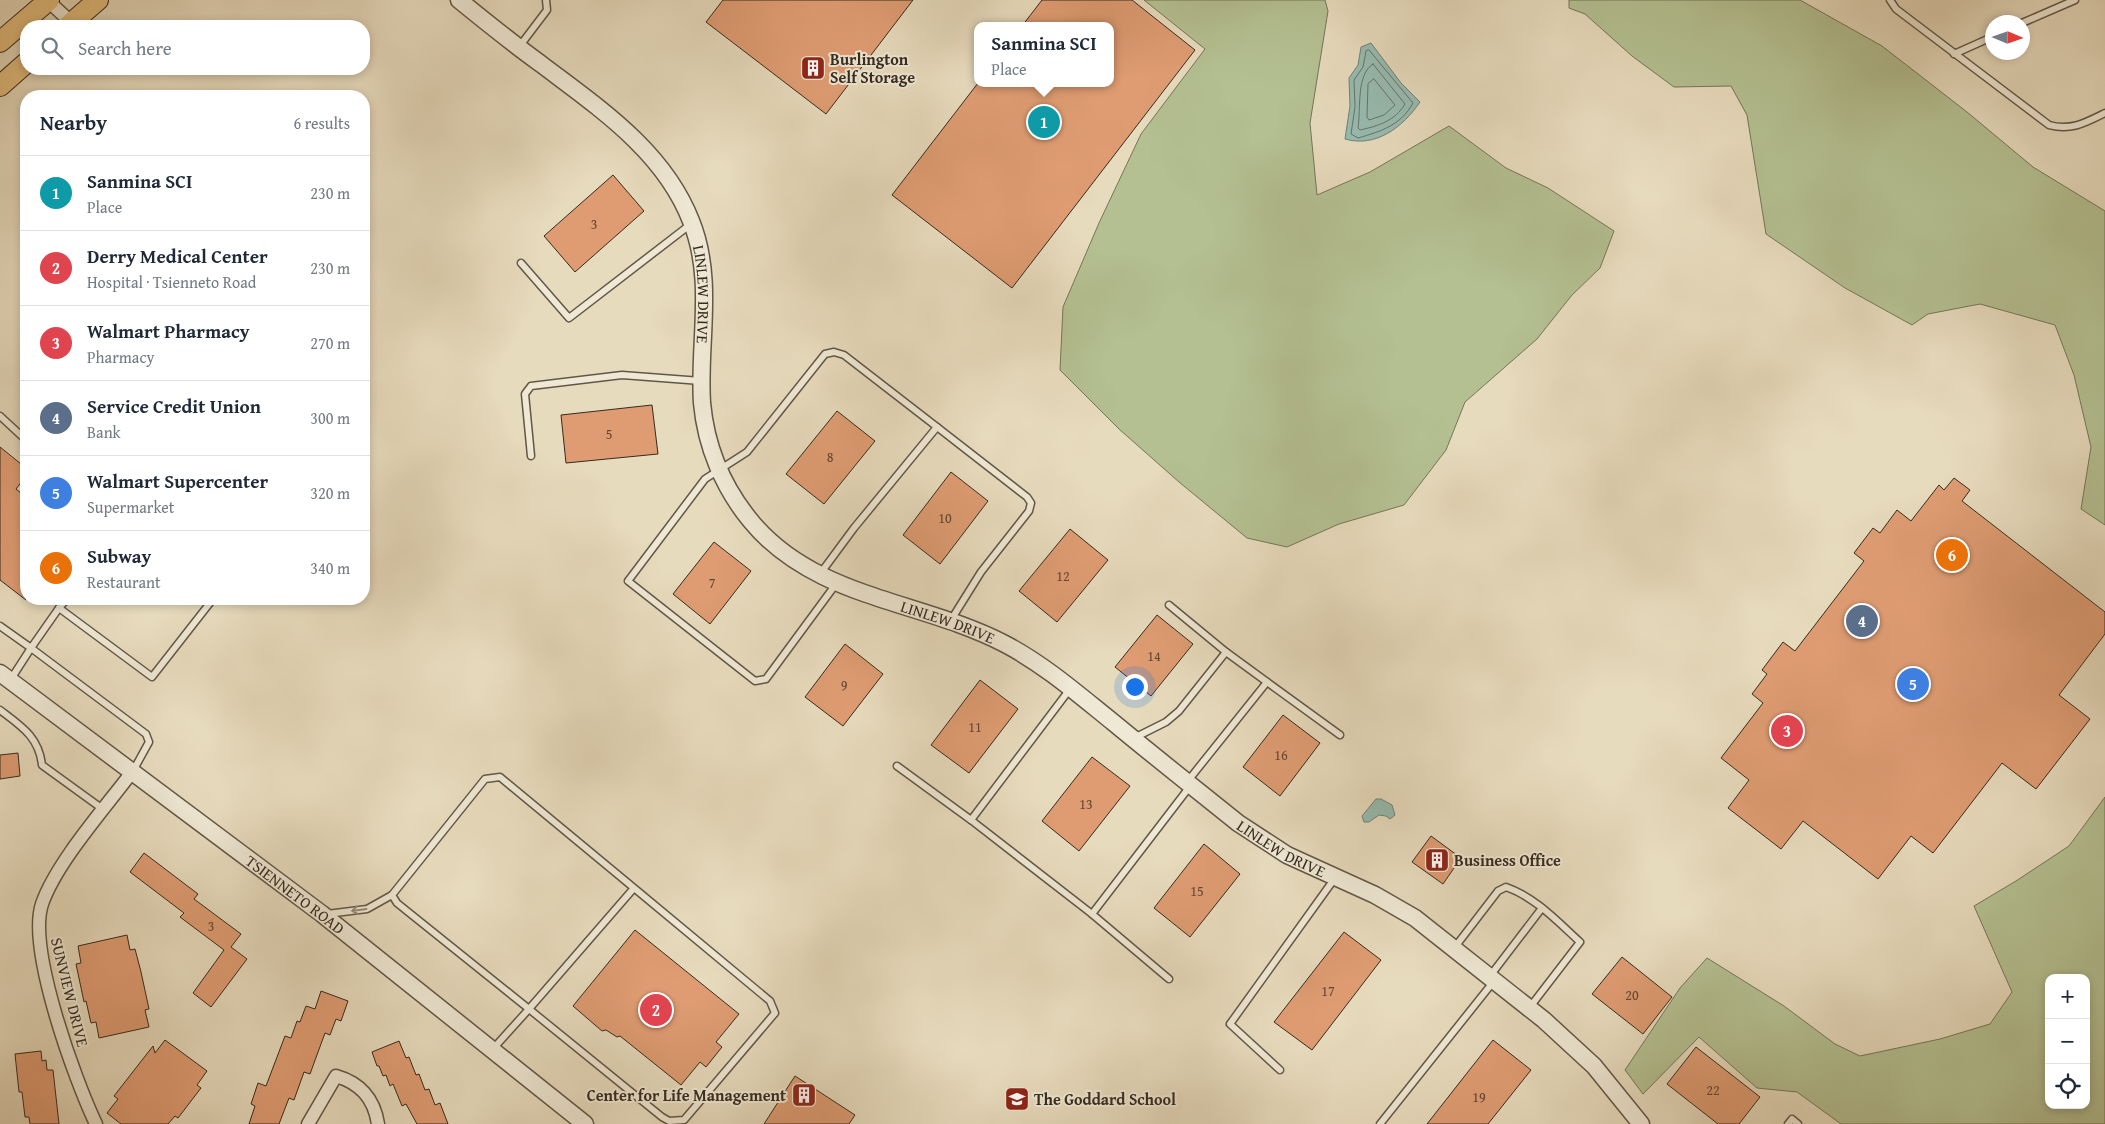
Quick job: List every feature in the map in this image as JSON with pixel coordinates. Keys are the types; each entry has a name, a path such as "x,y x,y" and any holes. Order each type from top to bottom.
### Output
{"main road":[{"path":"25,20 48,0"},
{"path":"75,20 98,0"},
{"path":"0,42 20,24"},
{"path":"0,86 20,68"}],"street":[{"path":"48,0 66,20"},
{"name":"LINLEW DRIVE","path":"459,0 598,107 643,148 663,170 680,196 692,223 700,252 704,283 702,382 705,426 718,468 736,502 766,538 785,554 836,584 951,620 1007,645 1048,671 1262,840 1312,868 1395,906 1455,948 1529,1008 1594,1066 1635,1122"},
{"name":"TSIENNETO ROAD","path":"5,677 322,914 585,1124"},
{"name":"SUNVIEW DRIVE","path":"96,1124 77,1081 58,1019 42,955 38,922 42,904 65,862 132,772"},
{"path":"308,1124 336,1076 361,1088 374,1106 378,1124"}],"lane":[{"path":"519,48 547,10 546,0"},
{"path":"1890,0 1896,9 2049,125 2063,129 2078,126 2105,113"},
{"path":"2030,20 2075,0"},
{"path":"1954,54 1985,40"},
{"path":"522,263 568,318 692,223"},
{"path":"836,584 766,679 755,682 628,581 705,479 718,468 737,460 747,452 825,354 834,352 844,355 1027,497 1031,503 1029,511 981,572 951,620"},
{"path":"531,456 525,394 531,386 622,376 702,382"},
{"path":"0,416 20,434"},
{"path":"819,575 937,427"},
{"path":"5,677 31,648 61,605"},
{"path":"59,608 152,677 208,605"},
{"path":"1170,605 1226,652 1340,735"},
{"path":"0,626 146,734 149,742 132,772"},
{"path":"1133,739 1166,722 1180,711 1226,652"},
{"path":"1092,914 1267,682"},
{"path":"971,820 1071,688"},
{"path":"0,710 28,732 36,741 42,765 104,810"},
{"path":"897,766 971,820 1092,914 1169,978"},
{"path":"322,914 367,909 392,895 485,779 500,777 770,1001 775,1013 684,1120 669,1121 397,904 392,895"},
{"path":"1280,1070 1230,1024 1335,878"},
{"path":"1455,948 1498,891 1506,887 1515,890 1542,908 1580,942 1529,1008"},
{"path":"492,1051 634,888"},
{"path":"1380,1124 1493,978 1542,908"},
{"path":"1788,1124 1792,1119 1798,1124"}],"green space":[{"path":"1144,0 1325,0 1328,11 1310,123 1317,195 1370,172 1449,126 1506,168 1548,188 1614,231 1600,268 1572,295 1537,339 1465,402 1446,450 1404,505 1339,524 1287,547 1247,538 1119,429 1060,370 1063,307 1099,223 1141,134 1205,49"},
{"path":"1569,0 1800,0 1882,46 1967,112 2033,167 2105,211 2105,525 2081,509 2091,447 2074,375 2055,325 1980,304 1928,314 1912,325 1845,288 1766,234 1747,115 1731,86 1674,87 1632,56 1585,14 1569,8"},
{"path":"2105,797 2105,1124 1841,1124 1797,1092 1757,1088 1699,1037 1643,1094 1625,1070 1680,988 1707,958 1784,1006 1835,1044 1860,1056 1940,1039 1990,1024 2012,992 1974,906 2069,846"}],"water":[{"path":"1371,43 1401,83 1420,102 1397,127 1378,138 1367,141 1345,139 1350,106 1349,78 1358,65 1361,47"},
{"path":"1376,799 1381,799 1392,805 1395,815 1390,819 1379,815 1369,822 1364,822 1362,816"}],"building":[{"name":"Burlington Self Storage","path":"723,0 913,0 826,114 706,22"},
{"path":"1042,0 1132,0 1195,50 1012,288 892,195 975,87 1114,87 1114,22 1025,22"},
{"path":"613,175 644,211 575,272 544,236"},
{"path":"652,405 658,454 566,463 561,415"},
{"path":"837,411 875,441 824,504 786,474"},
{"path":"0,447 20,463 20,484 16,489 20,492 20,595 0,580"},
{"path":"951,472 988,501 940,564 903,535"},
{"path":"1954,478 1970,490 1962,501 2105,612 2105,634 2059,695 2090,719 2036,789 2002,763 1933,853 1911,836 1878,879 1803,821 1781,849 1728,808 1749,780 1721,758 1763,703 1752,694 1767,674 1762,670 1783,642 1795,651 1864,561 1854,553 1873,528 1880,533 1897,510 1911,521 1939,485 1944,490"},
{"path":"1070,529 1108,560 1057,622 1019,591"},
{"path":"714,542 751,571 710,624 673,594"},
{"path":"1157,615 1193,644 1151,696 1115,667"},
{"path":"845,644 883,674 843,726 805,697"},
{"path":"980,680 1018,709 969,773 931,745"},
{"path":"1283,715 1320,743 1280,796 1243,767"},
{"path":"18,753 20,776 0,779 0,755"},
{"path":"1092,757 1130,786 1079,851 1042,821"},
{"name":"Business Office","path":"1431,836 1461,858 1443,884 1412,862"},
{"path":"1204,844 1240,874 1190,937 1154,908"},
{"path":"144,853 198,894 194,899 241,934 231,947 247,959 211,1007 193,993 224,950 180,917 184,913 130,872"},
{"path":"635,930 739,1014 716,1042 722,1047 706,1067 700,1062 681,1085 620,1036 617,1037 606,1030 602,1031 573,1006"},
{"path":"1344,932 1381,960 1312,1050 1274,1022"},
{"path":"127,935 130,950 135,949 141,972 149,1009 145,1010 149,1027 99,1038 96,1022 91,1023 86,1001 84,1002 76,964 81,963 78,946"},
{"path":"1622,957 1672,997 1643,1034 1592,994"},
{"path":"321,991 348,1001 341,1021 336,1019 330,1035 325,1033 310,1074 304,1072 294,1100 289,1098 279,1124 249,1124 255,1106 251,1104 258,1083 266,1086 285,1036 291,1038 297,1021 300,1022 306,1006 315,1009"},
{"path":"165,1040 207,1071 197,1085 201,1088 178,1118 175,1116 168,1124 121,1124 107,1113 118,1099 114,1096 153,1046 155,1053"},
{"path":"1493,1040 1531,1070 1488,1124 1427,1124"},
{"path":"399,1041 406,1058 409,1057 416,1075 419,1074 425,1090 429,1089 435,1105 440,1103 448,1124 417,1124 406,1104 402,1106 393,1084 390,1086 386,1075 383,1076 379,1066 377,1066 372,1052"},
{"path":"1696,1047 1760,1097 1739,1124 1718,1124 1667,1084"},
{"path":"41,1051 42,1061 46,1060 47,1070 53,1070 59,1124 30,1124 29,1117 25,1117 22,1092 19,1092 15,1054"},
{"name":"Center for Life Management","path":"795,1076 855,1115 849,1124 764,1124"}],"place":[{"name":"Burlington Self Storage","path":"813,68"},
{"name":"Sanmina SCI","path":"1044,122"},
{"name":"Subway","path":"1952,555"},
{"name":"Service Credit Union","path":"1862,621"},
{"name":"Walmart Supercenter","path":"1913,684"},
{"name":"Walmart Pharmacy","path":"1787,731"},
{"name":"Business Office","path":"1437,860"},
{"name":"Derry Medical Center","path":"656,1010"},
{"name":"Center for Life Management","path":"804,1095"},
{"name":"The Goddard School","path":"1017,1099"}]}
